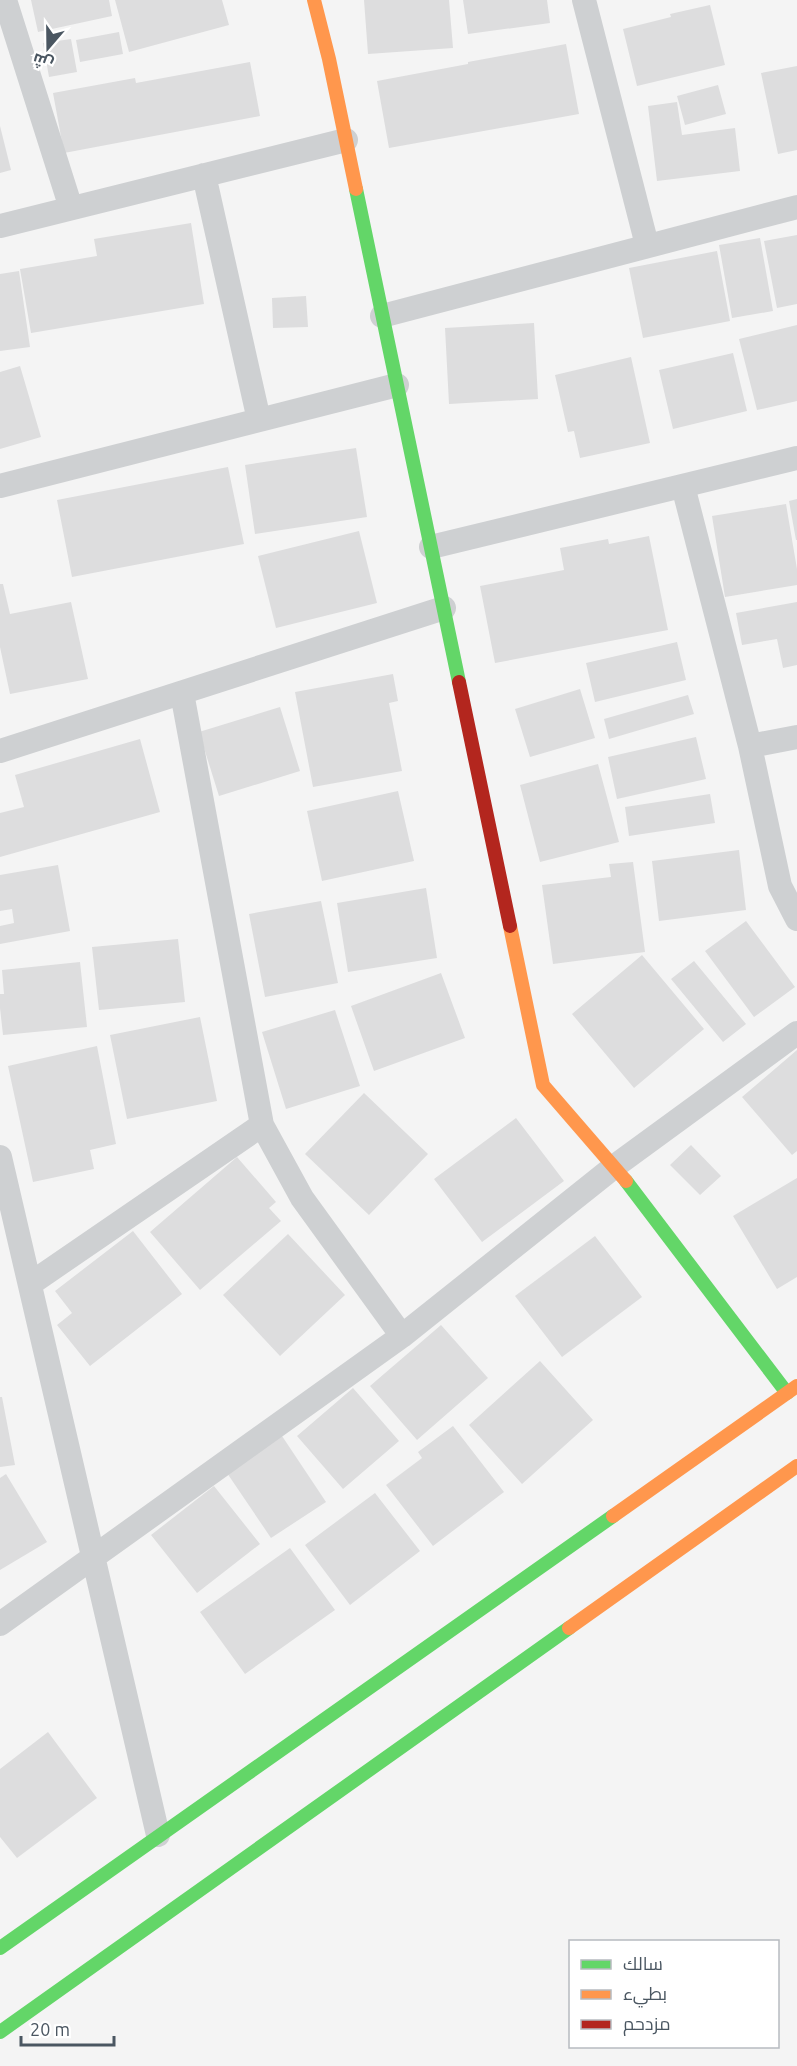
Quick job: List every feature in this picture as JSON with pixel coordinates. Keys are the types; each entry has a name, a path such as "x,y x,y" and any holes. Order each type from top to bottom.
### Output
{"street":[{"path":"5,0 71,208"},
{"path":"0,1948 792,1389 615,1166 543,1085 346,140 314,0"},
{"path":"589,1 646,245"},
{"path":"0,226 346,140"},
{"path":"204,175 259,420"},
{"path":"382,316 797,207"},
{"path":"0,486 397,385"},
{"path":"431,547 797,458"},
{"path":"683,486 750,746 780,886 797,919"},
{"path":"0,751 444,608"},
{"path":"182,693 262,1125 302,1198 402,1336"},
{"path":"750,746 797,737"},
{"path":"0,1624 402,1336 615,1166 797,1033"},
{"path":"30,1284 262,1125"},
{"path":"0,1157 158,1835"},
{"path":"0,2032 797,1466"}],"building":[{"path":"31,0 109,0 112,16 38,32"},
{"path":"115,0 222,0 229,25 129,52"},
{"path":"364,0 449,0 453,48 368,54"},
{"path":"463,0 547,0 550,23 468,34"},
{"path":"710,5 725,65 637,86 623,29 671,17 670,14"},
{"path":"119,32 123,54 80,62 76,40"},
{"path":"71,39 77,72 49,77 43,43"},
{"path":"566,44 579,114 389,148 377,81"},
{"path":"250,62 260,116 64,153 53,93 135,78 136,83"},
{"path":"797,66 797,150 778,154 761,73"},
{"path":"718,85 726,114 685,125 677,96"},
{"path":"677,102 682,135 735,128 740,171 657,181 648,106"},
{"path":"0,126 11,170 0,173"},
{"path":"191,223 204,304 31,333 20,269 97,256 94,239"},
{"path":"797,235 797,304 777,308 764,241"},
{"path":"760,238 773,311 732,318 719,245"},
{"path":"717,251 730,321 643,338 629,268"},
{"path":"19,271 30,347 0,351 0,274"},
{"path":"306,296 308,327 273,328 272,298"},
{"path":"534,323 538,399 449,404 445,328"},
{"path":"797,325 797,401 757,410 739,339"},
{"path":"733,353 747,411 673,429 659,370"},
{"path":"631,357 650,443 580,458 574,431 568,432 555,375"},
{"path":"20,366 41,437 0,449 0,372"},
{"path":"356,448 367,517 255,534 245,465"},
{"path":"228,467 244,544 72,577 57,500"},
{"path":"797,499 797,540 796,540 789,501"},
{"path":"786,504 797,569 797,585 725,597 712,516"},
{"path":"359,531 377,603 276,628 258,556"},
{"path":"649,536 668,630 495,663 480,586 564,570 560,548 608,539 609,544"},
{"path":"0,584 3,584 10,614 71,602 88,679 10,694 0,647"},
{"path":"797,602 797,665 783,668 777,639 742,645 736,613"},
{"path":"677,642 686,680 595,702 586,663"},
{"path":"393,674 398,701 389,703 402,771 313,787 295,692"},
{"path":"580,689 595,738 530,757 515,709"},
{"path":"688,695 694,714 609,739 604,719"},
{"path":"280,707 300,771 219,796 199,732"},
{"path":"696,737 706,779 617,799 608,757"},
{"path":"140,739 160,812 0,857 0,813 24,807 15,775"},
{"path":"598,764 619,842 540,862 520,785"},
{"path":"398,791 414,861 322,881 307,811"},
{"path":"710,794 715,823 629,836 625,807"},
{"path":"739,850 746,910 659,921 652,861"},
{"path":"633,862 645,952 553,964 542,885 611,877 609,864"},
{"path":"58,865 70,931 0,944 0,926 14,923 12,909 0,911 0,875"},
{"path":"426,888 437,958 348,972 337,903"},
{"path":"321,901 338,983 265,997 249,914"},
{"path":"746,921 795,987 754,1017 705,951"},
{"path":"178,939 185,1002 99,1010 92,947"},
{"path":"642,955 704,1029 634,1088 572,1014"},
{"path":"694,961 746,1024 723,1042 671,979"},
{"path":"80,962 87,1027 3,1035 0,1008 0,994 4,994 2,970"},
{"path":"441,973 465,1038 374,1071 351,1006"},
{"path":"335,1010 360,1086 286,1109 262,1032"},
{"path":"200,1017 217,1101 127,1119 110,1035"},
{"path":"97,1046 116,1144 90,1150 94,1169 33,1182 8,1066"},
{"path":"797,1050 797,1151 792,1155 742,1097"},
{"path":"364,1093 428,1154 369,1215 305,1154"},
{"path":"516,1118 564,1181 482,1242 434,1179"},
{"path":"691,1145 721,1176 700,1195 670,1165"},
{"path":"237,1157 276,1202 269,1208 281,1221 200,1290 150,1232"},
{"path":"797,1178 797,1277 777,1289 733,1216"},
{"path":"133,1231 182,1294 90,1366 57,1325 72,1313 55,1291"},
{"path":"288,1234 345,1295 280,1356 223,1295"},
{"path":"595,1236 642,1297 562,1357 515,1296"},
{"path":"441,1325 488,1378 417,1440 370,1386"},
{"path":"540,1361 593,1420 522,1484 469,1425"},
{"path":"353,1388 399,1441 343,1489 297,1436"},
{"path":"0,1397 2,1397 15,1465 0,1467"},
{"path":"453,1426 504,1492 433,1546 386,1485 422,1458 418,1452"},
{"path":"282,1436 326,1502 271,1538 227,1473"},
{"path":"6,1474 47,1542 0,1570 0,1478"},
{"path":"214,1486 260,1544 197,1593 151,1535"},
{"path":"375,1493 420,1551 350,1605 305,1545"},
{"path":"290,1548 335,1610 245,1674 200,1612"},
{"path":"48,1732 97,1798 17,1858 0,1837 0,1769"}],"traffic: fast":[{"path":"356,189 459,682"},
{"path":"626,1181 787,1393"},
{"path":"0,1948 613,1516"},
{"path":"0,2032 569,1628"}],"traffic: slow":[{"path":"314,0 329,59 356,189"},
{"path":"510,926 543,1085 626,1181"},
{"path":"613,1516 797,1386"},
{"path":"569,1628 797,1466"}],"traffic: jam":[{"path":"459,682 510,926"}]}
